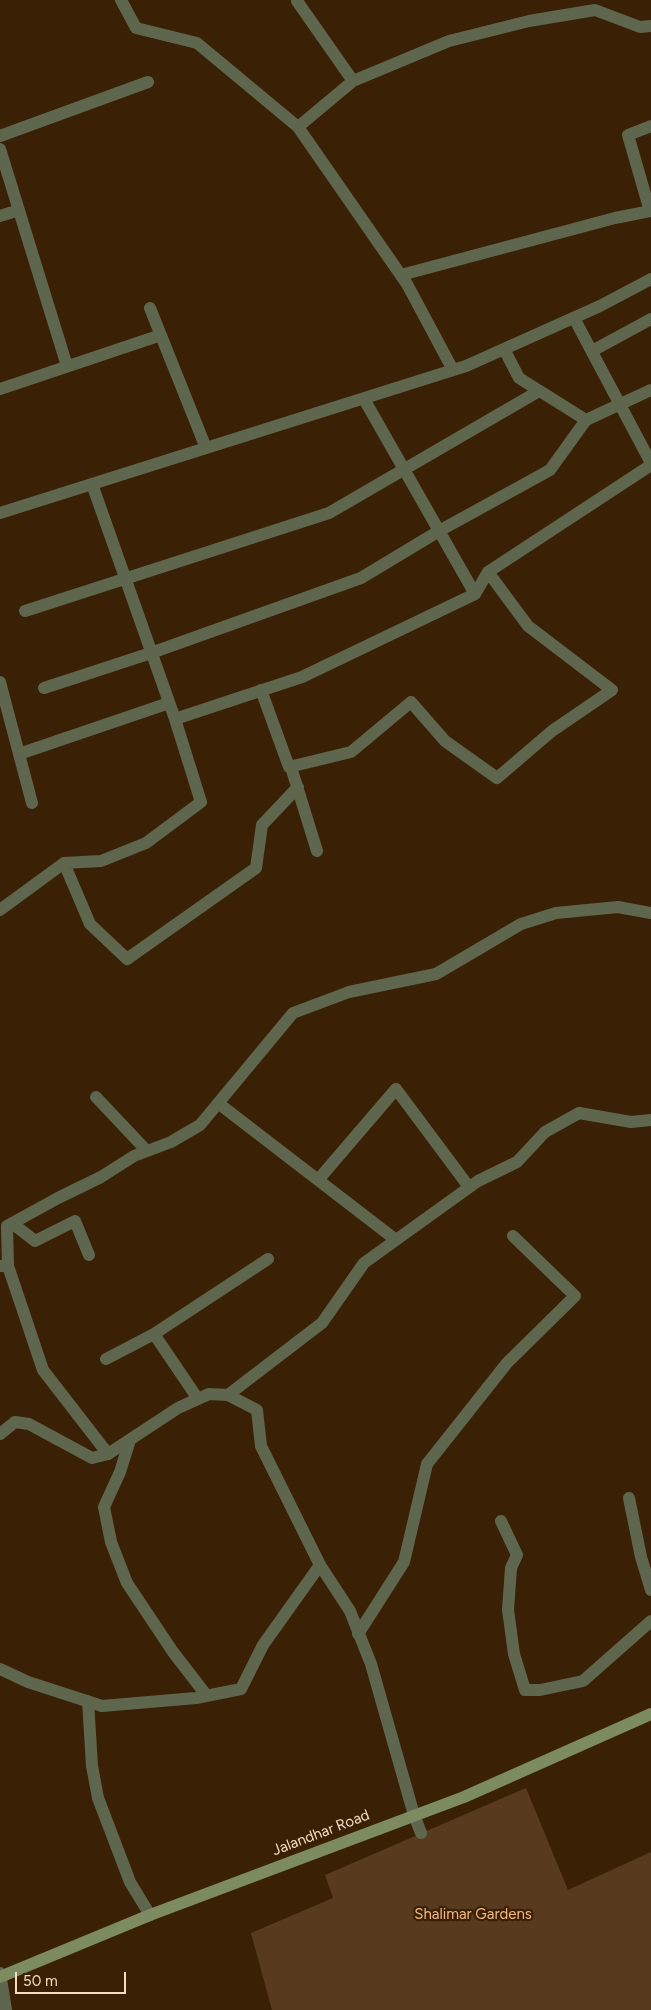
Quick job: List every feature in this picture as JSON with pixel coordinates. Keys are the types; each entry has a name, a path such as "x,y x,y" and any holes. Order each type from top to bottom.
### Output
{"main road":[{"name":"Jalandhar Road","path":"1,1975 150,1915 464,1797 651,1714"}],"street":[{"path":"120,0 136,28 197,43 298,127 401,275 452,370"},
{"path":"297,1 353,81"},
{"path":"298,127 353,81 450,41 592,5 640,27 651,26"},
{"path":"0,136 148,82"},
{"path":"401,275 615,218 650,211 628,135 651,126"},
{"path":"0,149 68,366"},
{"path":"0,216 19,210"},
{"path":"0,513 452,370 574,318 651,279"},
{"path":"150,308 206,448"},
{"path":"175,719 302,677 475,594 488,572 651,464 574,318"},
{"path":"592,351 651,320"},
{"path":"0,389 161,335"},
{"path":"504,349 519,378 586,420"},
{"path":"25,611 329,514 539,390"},
{"path":"44,688 152,653 361,578 439,531 550,470 586,420 651,390"},
{"path":"364,398 475,594"},
{"path":"0,910 64,862 101,861 146,843 201,802 175,719 92,484"},
{"path":"261,690 289,768 351,752 411,702 445,741 497,778 552,731 612,690 528,626 488,572"},
{"path":"0,682 32,803"},
{"path":"19,754 169,702"},
{"path":"292,767 317,851"},
{"path":"64,862 90,924 127,958 256,868 262,825 298,787"},
{"path":"108,1454 44,1370 4,1266 7,1226 101,1178 134,1156 171,1142 200,1125 293,1013 349,992 436,974 521,924 556,913 618,907 651,914"},
{"path":"318,1180 396,1089 469,1187"},
{"path":"96,1097 147,1151"},
{"path":"218,1103 396,1240"},
{"path":"228,1395 322,1323 364,1264 469,1187 517,1162 545,1132 578,1113 631,1122 651,1120"},
{"path":"12,1223 35,1241 75,1221 90,1255"},
{"path":"358,1634 404,1562 427,1464 507,1363 574,1296 513,1236"},
{"path":"106,1359 154,1334 268,1259"},
{"path":"154,1334 198,1399"},
{"path":"0,1434 15,1422 29,1424 92,1458 108,1454 178,1408 209,1394 228,1395 257,1410 261,1446 320,1565 350,1611 371,1664 421,1834"},
{"path":"130,1440 120,1472 104,1507 111,1542 127,1583 172,1652 207,1696"},
{"path":"630,1498 641,1557 651,1590"},
{"path":"501,1521 517,1556 511,1568 508,1610 514,1654 525,1690 540,1690 583,1681 651,1621"},
{"path":"0,1668 28,1682 102,1706 207,1696 241,1689 263,1645 320,1565"},
{"path":"88,1701 92,1766 98,1798 130,1882 150,1915"},
{"path":"1,1975 6,2010"}],"green space":[{"name":"Shalimar Gardens","path":"526,1788 568,1890 651,1852 651,2010 272,2010 251,1933 333,1898 325,1875"}]}
